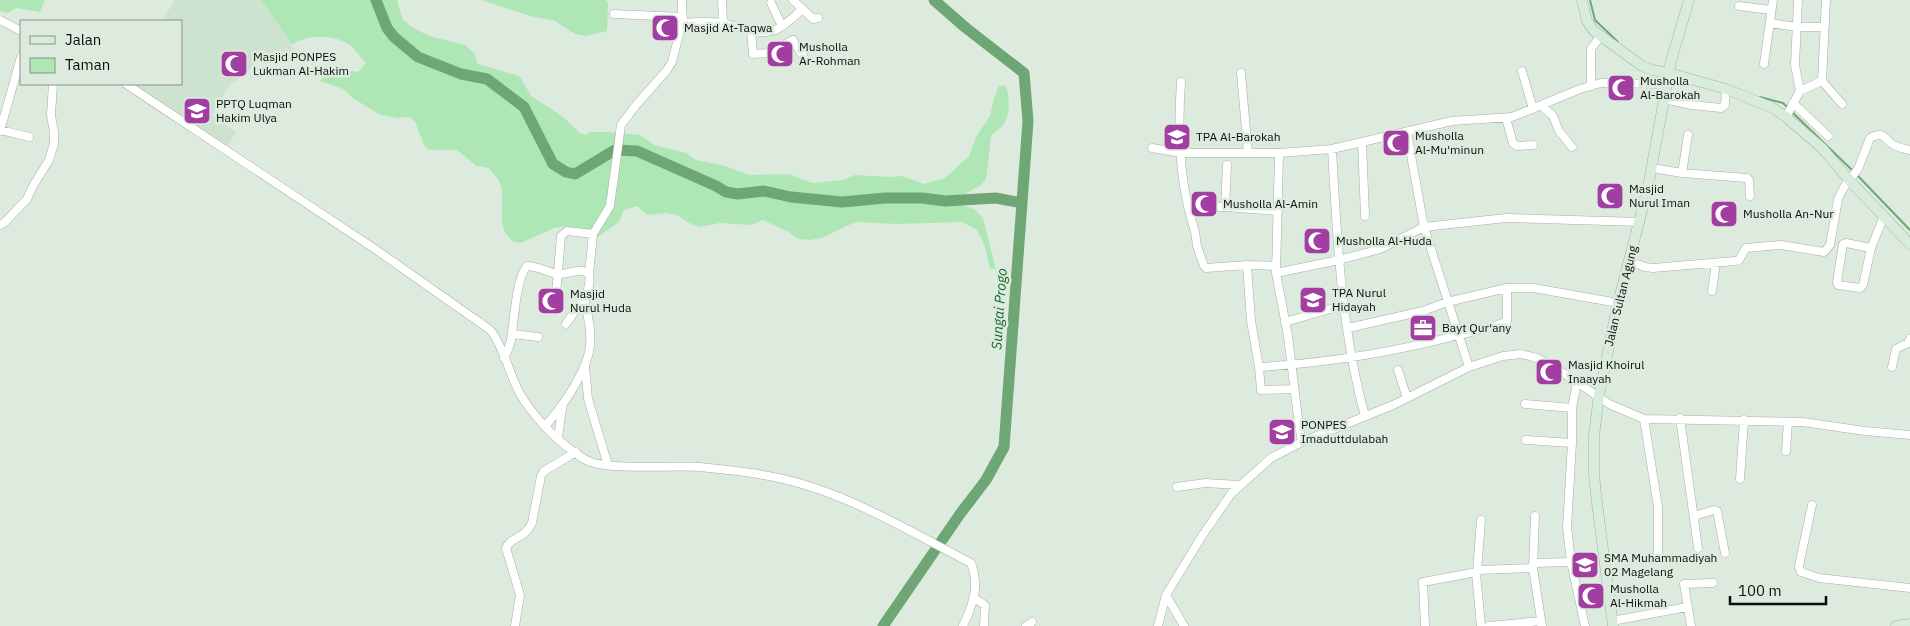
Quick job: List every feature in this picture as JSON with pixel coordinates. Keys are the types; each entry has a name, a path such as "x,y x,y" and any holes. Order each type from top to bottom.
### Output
{"main road":[{"path":"1582,0 1589,26 1600,37 1642,66 1652,70 1669,71 1726,89 1771,107 1789,111 1822,148 1853,177 1884,216 1910,244"},
{"name":"Jalan Sultan Agung","path":"1612,624 1594,475 1594,436 1599,395 1618,303 1640,222 1652,168 1669,71 1689,0"},
{"path":"1896,626 1910,624"}],"street":[{"path":"566,324 590,286 588,274 592,234 610,206 621,125 672,62 683,20 682,0"},
{"path":"722,0 724,23"},
{"path":"793,0 813,18 818,18"},
{"path":"1764,64 1773,0"},
{"path":"1798,0 1795,65 1800,92"},
{"path":"1826,0 1822,81 1842,104"},
{"path":"771,3 782,26"},
{"path":"1739,6 1771,10"},
{"path":"614,14 724,23 751,30 770,32 782,26 803,9"},
{"path":"0,20 20,30"},
{"path":"1770,23 1797,27 1825,27"},
{"path":"751,30 753,54 770,53 792,40 806,62"},
{"path":"1591,86 1590,49 1600,37"},
{"path":"20,60 3,113 0,131 29,136"},
{"path":"1522,71 1533,109"},
{"path":"1152,148 1181,153 1279,153 1332,149 1407,133 1426,126 1506,118 1601,83 1669,71"},
{"path":"1240,73 1248,153"},
{"path":"1822,81 1800,92 1789,111 1828,136"},
{"path":"1181,82 1179,112 1183,186 1195,232 1196,246 1206,268 1248,265 1276,270 1339,260 1380,249 1424,228 1506,218 1640,222"},
{"path":"0,225 27,199 49,160 54,144 53,85"},
{"path":"128,85 375,249 479,322 491,332 519,392 534,414 558,438 591,462 608,465 700,467 764,475 818,488 901,526 972,563 977,582 974,598 963,626"},
{"path":"1663,99 1721,108 1725,105 1726,89"},
{"path":"1542,106 1551,114 1559,131 1572,148"},
{"path":"1506,118 1513,143 1517,146 1533,145"},
{"path":"1407,133 1424,228 1469,367"},
{"path":"1630,261 1645,268 1653,268 1737,261 1744,249 1749,247 1781,244 1824,252 1830,245 1838,199 1853,177 1866,149 1866,143 1870,138 1877,134 1883,135 1896,147 1910,150"},
{"path":"1682,173 1688,135"},
{"path":"1362,142 1365,216"},
{"path":"1332,149 1339,260 1344,305 1356,386 1365,416"},
{"path":"1279,153 1276,270 1292,365 1302,442"},
{"path":"1225,207 1227,166"},
{"path":"1652,168 1682,173 1747,178 1749,180 1750,196"},
{"path":"1188,208 1225,207 1278,211"},
{"path":"1871,248 1846,243 1842,244 1838,285 1860,288 1864,286 1871,248 1884,216"},
{"path":"555,306 561,235 566,231 592,234"},
{"path":"1712,290 1716,263"},
{"path":"1248,265 1251,321 1261,390 1294,389"},
{"path":"504,358 511,342 517,296 526,267 543,268 559,274 582,271 588,274"},
{"path":"1259,367 1292,365 1351,357 1432,343 1507,321 1507,288"},
{"path":"1348,328 1423,311 1448,302 1507,288 1534,288 1618,303"},
{"path":"545,426 558,412 585,366 591,343 584,298"},
{"path":"1285,322 1344,305"},
{"path":"512,334 538,337"},
{"path":"1892,367 1896,349 1908,343 1910,339"},
{"path":"1158,626 1166,595 1202,536 1231,494 1271,458 1302,442 1348,425 1407,398 1469,367 1503,356 1521,354 1537,358 1599,395 1609,404 1644,419 1680,418 1788,422 1910,435"},
{"path":"585,366 588,399 608,465"},
{"path":"1398,370 1407,398"},
{"path":"1577,382 1572,408 1567,527 1571,562 1585,626"},
{"path":"558,438 562,404"},
{"path":"1525,404 1572,408"},
{"path":"1680,418 1698,548"},
{"path":"1644,419 1658,507 1658,558"},
{"path":"1740,479 1744,420"},
{"path":"1786,451 1788,422"},
{"path":"1526,440 1572,443"},
{"path":"515,626 520,595 506,548 508,543 526,534 532,523 541,476 544,471 576,452"},
{"path":"1177,487 1205,483 1240,485"},
{"path":"1812,505 1800,560 1799,567 1801,572 1819,578 1910,588"},
{"path":"1694,516 1714,510 1717,511 1725,553"},
{"path":"1489,626 1541,623 1534,565 1536,516"},
{"path":"1481,520 1477,572 1481,626"},
{"path":"1425,626 1423,582 1477,572 1571,562"},
{"path":"1690,626 1685,583 1713,583"},
{"path":"1166,595 1184,626"},
{"path":"974,598 985,605 984,626"},
{"path":"1612,624 1687,607"}],"shaded area":[{"path":"175,0 261,0 294,49 278,60 273,56 267,57 253,65 246,74 230,85 224,93 212,115 236,132 229,144 222,150 156,111 133,94 137,85 182,85 182,20 163,20"}],"green space":[{"path":"0,0 45,0 40,12 16,8 8,13 0,11"},
{"path":"261,0 397,0 403,20 412,27 429,36 465,45 474,53 478,64 521,78 531,96 562,116 580,133 585,135 591,132 609,132 640,135 654,145 686,153 696,160 725,166 749,175 789,174 812,183 843,180 855,175 902,176 924,184 945,178 969,156 976,137 990,116 999,86 1005,85 1009,99 1006,121 991,137 986,179 979,186 968,192 958,204 974,209 983,218 996,269 990,269 985,247 977,230 962,222 897,224 857,222 822,238 810,240 798,239 789,232 763,220 751,225 720,223 700,227 689,223 677,215 665,213 647,215 637,206 624,210 619,222 596,238 575,236 568,226 554,228 521,243 514,242 508,236 502,222 502,191 500,183 488,168 477,166 457,150 430,150 425,147 415,122 410,117 398,118 381,115 354,99 343,89 320,81 332,71 347,70 358,72 366,63 352,47 343,41 328,37 312,37 292,45"},
{"path":"481,0 606,0 608,3 607,31 586,36 575,34 555,21 530,16"}],"waterway":[{"path":"376,0 387,28 394,37 418,57 461,74 487,79 524,107 553,164 566,172 575,174 615,150 637,151 726,192 738,194 764,191 791,197 842,202 885,198 922,198 945,201 996,198 1022,203"},
{"name":"Sungai Progo","path":"883,626 960,514 986,480 1004,447 1028,121 1024,73 966,28 934,0"},
{"path":"1590,0 1595,20 1618,42"},
{"path":"1760,97 1783,103 1788,108"},
{"path":"1791,111 1854,172"},
{"path":"1857,175 1910,230"}],"place":[{"name":"Masjid At-Taqwa","path":"665,28"},
{"name":"Musholla Ar-Rohman","path":"780,54"},
{"name":"Masjid PONPES Lukman Al-Hakim","path":"234,64"},
{"name":"Musholla Al-Barokah","path":"1621,88"},
{"name":"PPTQ Luqman Hakim Ulya","path":"197,111"},
{"name":"TPA Al-Barokah","path":"1177,137"},
{"name":"Musholla Al-Mu'minun","path":"1396,143"},
{"name":"Masjid Nurul Iman","path":"1610,196"},
{"name":"Musholla Al-Amin","path":"1204,204"},
{"name":"Musholla An-Nur","path":"1724,214"},
{"name":"Musholla Al-Huda","path":"1317,241"},
{"name":"TPA Nurul Hidayah","path":"1313,300"},
{"name":"Masjid Nurul Huda","path":"551,301"},
{"name":"Bayt Qur'any","path":"1423,328"},
{"name":"Masjid Khoirul Inaayah","path":"1549,372"},
{"name":"PONPES Imaduttdulabah","path":"1282,432"},
{"name":"SMA Muhammadiyah 02 Magelang","path":"1585,565"},
{"name":"Musholla Al-Hikmah","path":"1591,596"}]}
